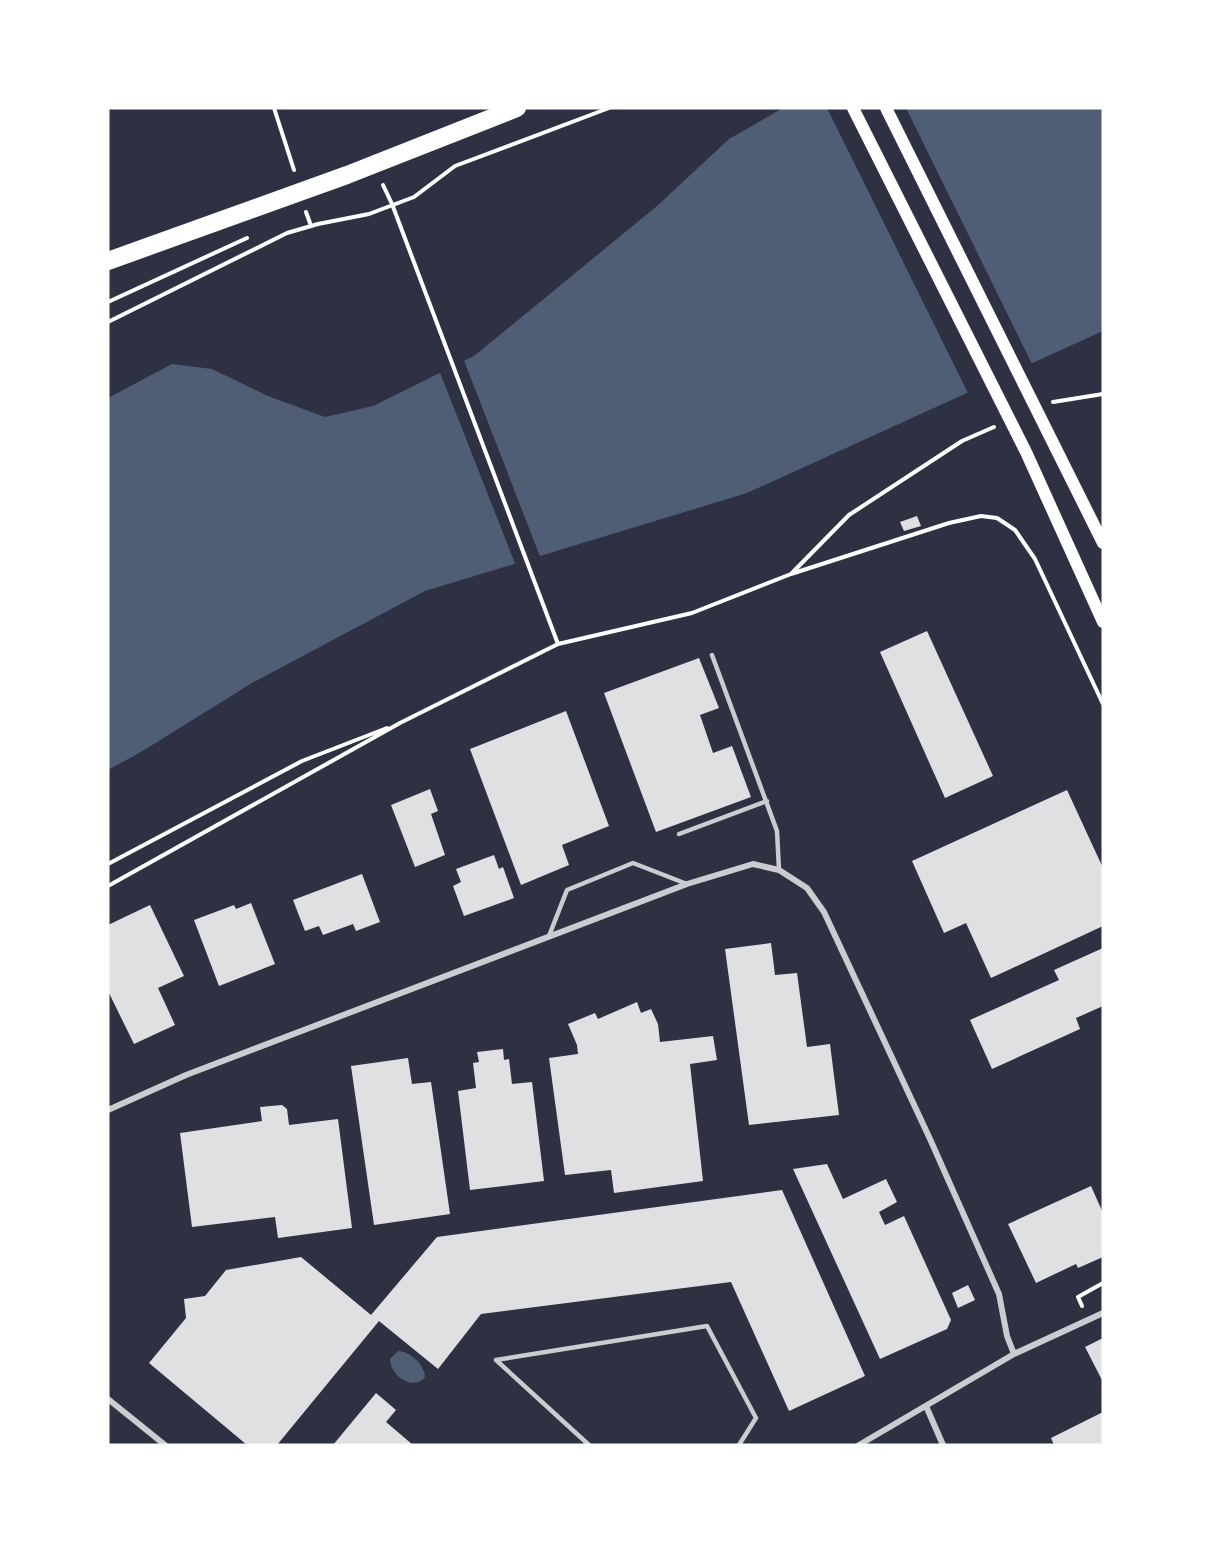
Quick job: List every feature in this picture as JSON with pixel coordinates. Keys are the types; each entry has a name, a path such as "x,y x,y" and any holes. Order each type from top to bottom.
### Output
{"highway":[{"path":"108,261 347,175 517,108"}],"main road":[{"path":"853,108 1026,452 1103,622"},
{"path":"886,108 1103,543"}],"street":[{"path":"108,1110 186,1075 687,884 753,864 779,870 807,888 824,912 930,1139 999,1294 1007,1336 1014,1354"},
{"path":"859,1445 1014,1354 1103,1313"},
{"path":"108,1399 165,1445"},
{"path":"926,1406 944,1445"}],"lane":[{"path":"712,655 777,831 779,870"},
{"path":"680,834 767,801"},
{"path":"549,936 567,890 633,863 687,884"},
{"path":"589,1445 496,1360 707,1326 756,1418 739,1445"}],"path":[{"path":"274,108 290,157"},
{"path":"108,322 288,233 318,224 369,214 414,197 455,165 609,108"},
{"path":"382,183 392,204 558,644"},
{"path":"301,213 304,207"},
{"path":"108,302 247,238"},
{"path":"1046,404 1057,400 1103,394"},
{"path":"791,574 849,515 962,441 1004,423"},
{"path":"108,886 400,723 558,644 692,613 791,574 950,523 981,516 998,518 1015,530 1035,559 1103,704"},
{"path":"108,864 302,761 400,723"},
{"path":"1078,1296 1103,1283"}],"water":[{"path":"783,108 1103,108 1103,331 747,493 425,591 252,683 108,770 108,398 172,364 212,369 268,396 325,417 373,406 474,356 657,206 729,139"},
{"path":"398,1351 407,1353 416,1360 425,1377 414,1383 398,1376 390,1359"}],"pier":[{"path":"827,108 906,108 1033,366 969,395"},
{"path":"463,358 541,559 516,566 439,370"}],"building":[{"path":"917,516 921,526 904,531 900,522"},
{"path":"927,631 993,776 945,798 880,652"},
{"path":"699,658 719,708 700,715 713,753 732,746 751,797 656,832 604,693"},
{"path":"566,711 609,826 562,845 569,865 521,885 470,749"},
{"path":"430,789 438,811 431,814 445,855 415,867 391,805"},
{"path":"1067,790 1103,868 1103,926 991,978 966,923 944,933 912,861"},
{"path":"494,855 499,869 503,867 514,898 464,916 453,886 461,882 456,869"},
{"path":"362,874 380,922 356,931 353,924 323,935 319,926 305,931 293,900"},
{"path":"251,903 275,964 219,986 194,920 234,905 236,909"},
{"path":"150,905 184,976 158,988 175,1025 134,1044 108,991 108,925"},
{"path":"771,943 775,975 797,973 807,1047 830,1044 839,1115 749,1125 725,949"},
{"path":"1103,948 1103,1006 1076,1018 1080,1029 992,1069 970,1020 1059,980 1054,970"},
{"path":"637,1002 641,1013 651,1009 658,1024 660,1042 713,1036 717,1060 690,1064 703,1181 614,1193 611,1170 565,1175 549,1058 578,1054 577,1045 568,1024 595,1013 598,1019"},
{"path":"503,1049 504,1060 509,1059 512,1084 532,1082 544,1181 470,1190 458,1091 476,1088 473,1063 479,1062 477,1052"},
{"path":"408,1058 412,1084 431,1082 450,1214 374,1225 351,1066"},
{"path":"282,1105 287,1109 289,1125 338,1119 352,1228 278,1238 275,1217 192,1227 180,1133 262,1121 260,1107"},
{"path":"827,1164 843,1199 886,1179 897,1202 879,1212 885,1225 904,1216 951,1320 947,1329 880,1359 793,1169"},
{"path":"1091,1186 1103,1213 1103,1257 1078,1268 1076,1264 1036,1283 1008,1224"},
{"path":"782,1190 865,1376 789,1411 731,1282 481,1314 438,1369 379,1321 277,1445 247,1445 149,1363 186,1318 184,1299 205,1296 226,1270 301,1257 371,1315 437,1237"},
{"path":"968,1285 975,1300 958,1308 952,1293"},
{"path":"1103,1338 1103,1382 1085,1347"},
{"path":"376,1393 396,1410 386,1422 413,1445 333,1445"},
{"path":"1103,1412 1103,1445 1054,1445 1051,1438"}]}
